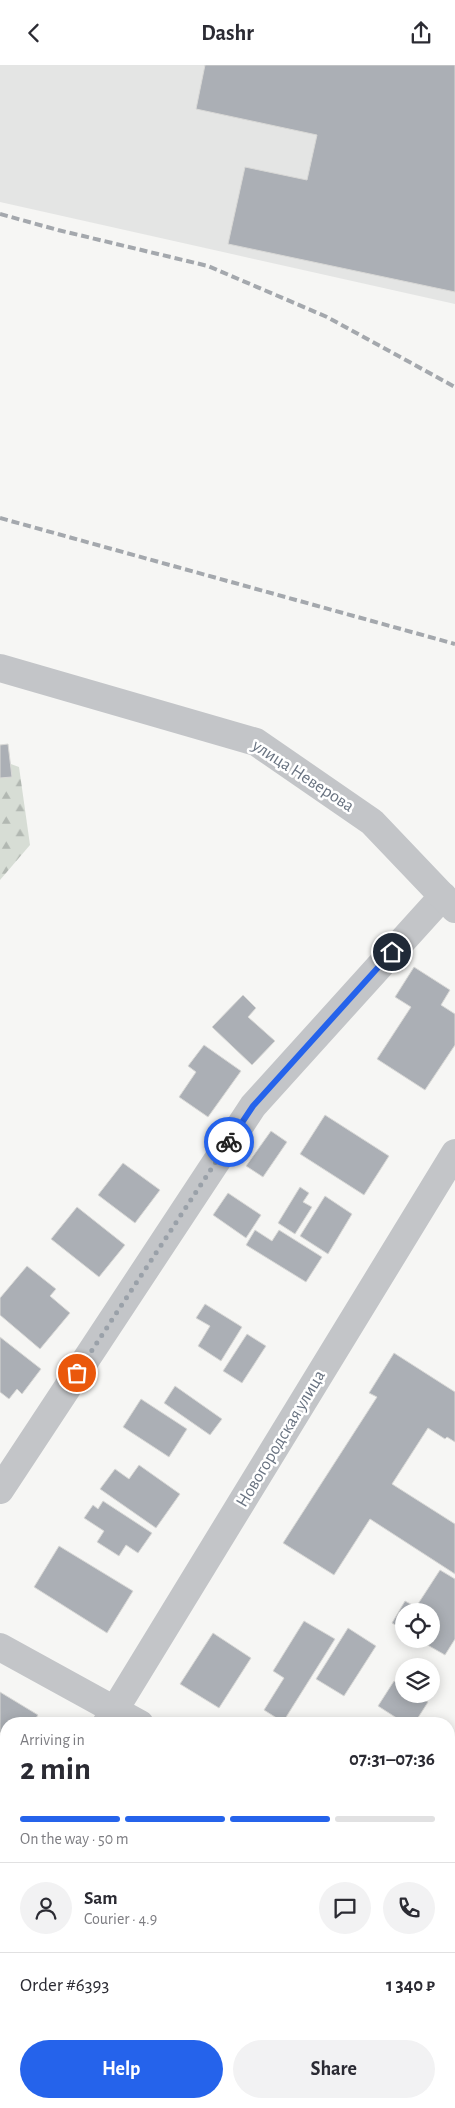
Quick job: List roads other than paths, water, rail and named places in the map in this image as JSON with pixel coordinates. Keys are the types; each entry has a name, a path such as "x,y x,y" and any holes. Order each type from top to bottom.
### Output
{"street":[{"name":"улица Неверова","path":"0,668 256,742 372,822 449,903"},
{"path":"0,1490 253,1106 449,903"},
{"name":"Новогородская улица","path":"111,1716 455,1153"},
{"path":"0,1647 111,1716"}],"railway":[{"path":"0,214 208,266 327,317 455,387"},
{"path":"0,518 455,644"}]}
